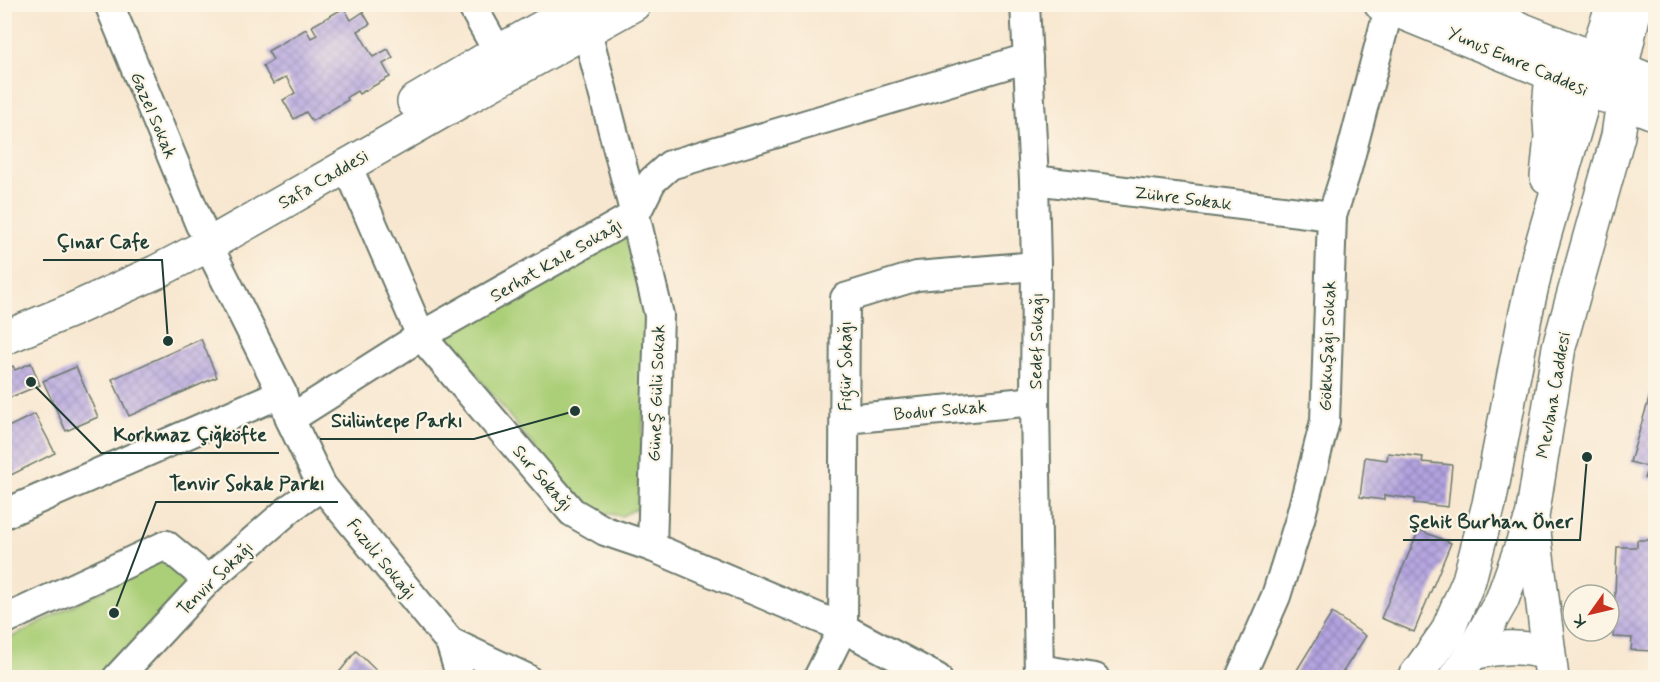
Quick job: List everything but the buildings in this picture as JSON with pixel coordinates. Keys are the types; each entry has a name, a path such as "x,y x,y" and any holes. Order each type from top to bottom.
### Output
{"main road":[{"name":"Safa Caddesi","path":"4,338 156,272 204,235 498,52 585,18 634,4"},
{"name":"Yunus Emre Caddesi","path":"1458,4 1656,83"},
{"path":"1608,64 1613,4"},
{"path":"1414,678 1447,632 1469,580 1490,504 1539,254 1587,91 1608,64 1636,4"},
{"name":"Yunus Emre Caddesi","path":"1385,6 1552,74 1587,91 1623,101 1656,114"},
{"name":"Safa Caddesi","path":"4,314 204,235 346,165 585,18"},
{"name":"Mevlana Caddesi","path":"1464,665 1502,600 1532,516 1559,347 1618,136 1623,101 1608,64"},
{"path":"1539,254 1551,137 1549,108 1552,74"},
{"path":"1532,516 1550,665"},
{"path":"1464,665 1502,647 1529,648 1550,665"}],"street":[{"name":"Gazel Sokak","path":"109,4 204,235"},
{"path":"471,4 498,52"},
{"name":"Sedef Sokağı","path":"1025,4 1036,266 1035,401 1039,673"},
{"name":"Gökkuşağı Sokak","path":"1240,678 1276,596 1300,519 1324,421 1332,216 1347,169 1385,6"},
{"name":"Güneş Gülü Sokak","path":"585,18 658,315 652,547"},
{"name":"Serhat Kale Sokağı","path":"4,514 286,406 422,336 635,215 652,181 670,165 1028,58"},
{"name":"Sur Sokağı","path":"346,165 422,336 572,512 605,531 652,547 843,628 937,678"},
{"name":"Zühre Sokak","path":"1034,180 1332,216"},
{"name":"Fuzuli Sokağı","path":"204,235 322,486 450,642 458,668 457,678"},
{"name":"Figür Sokağı","path":"843,628 845,297 917,276 1036,266"},
{"name":"Bodur Sokak","path":"845,418 1035,401"},
{"name":"Tenvir Sokağı","path":"117,678 208,580 292,507 322,486"},
{"path":"4,620 166,545 208,580"},
{"path":"818,678 843,628"},
{"path":"450,642 526,678"},
{"path":"1039,673 1095,678"}],"green space":[{"path":"624,230 649,323 638,508 622,516 603,513 580,497 550,467 449,340 449,331"},
{"path":"163,559 193,591 99,677 5,677 4,641"}],"place":[{"name":"Çınar Cafe","path":"168,341"},
{"name":"Korkmaz Çiğköfte","path":"31,382"},
{"name":"Sülüntepe Parkı","path":"575,411"},
{"name":"Şehit Burhan Öner","path":"1587,457"},
{"name":"Tenvir Sokak Parkı","path":"114,613"}]}
